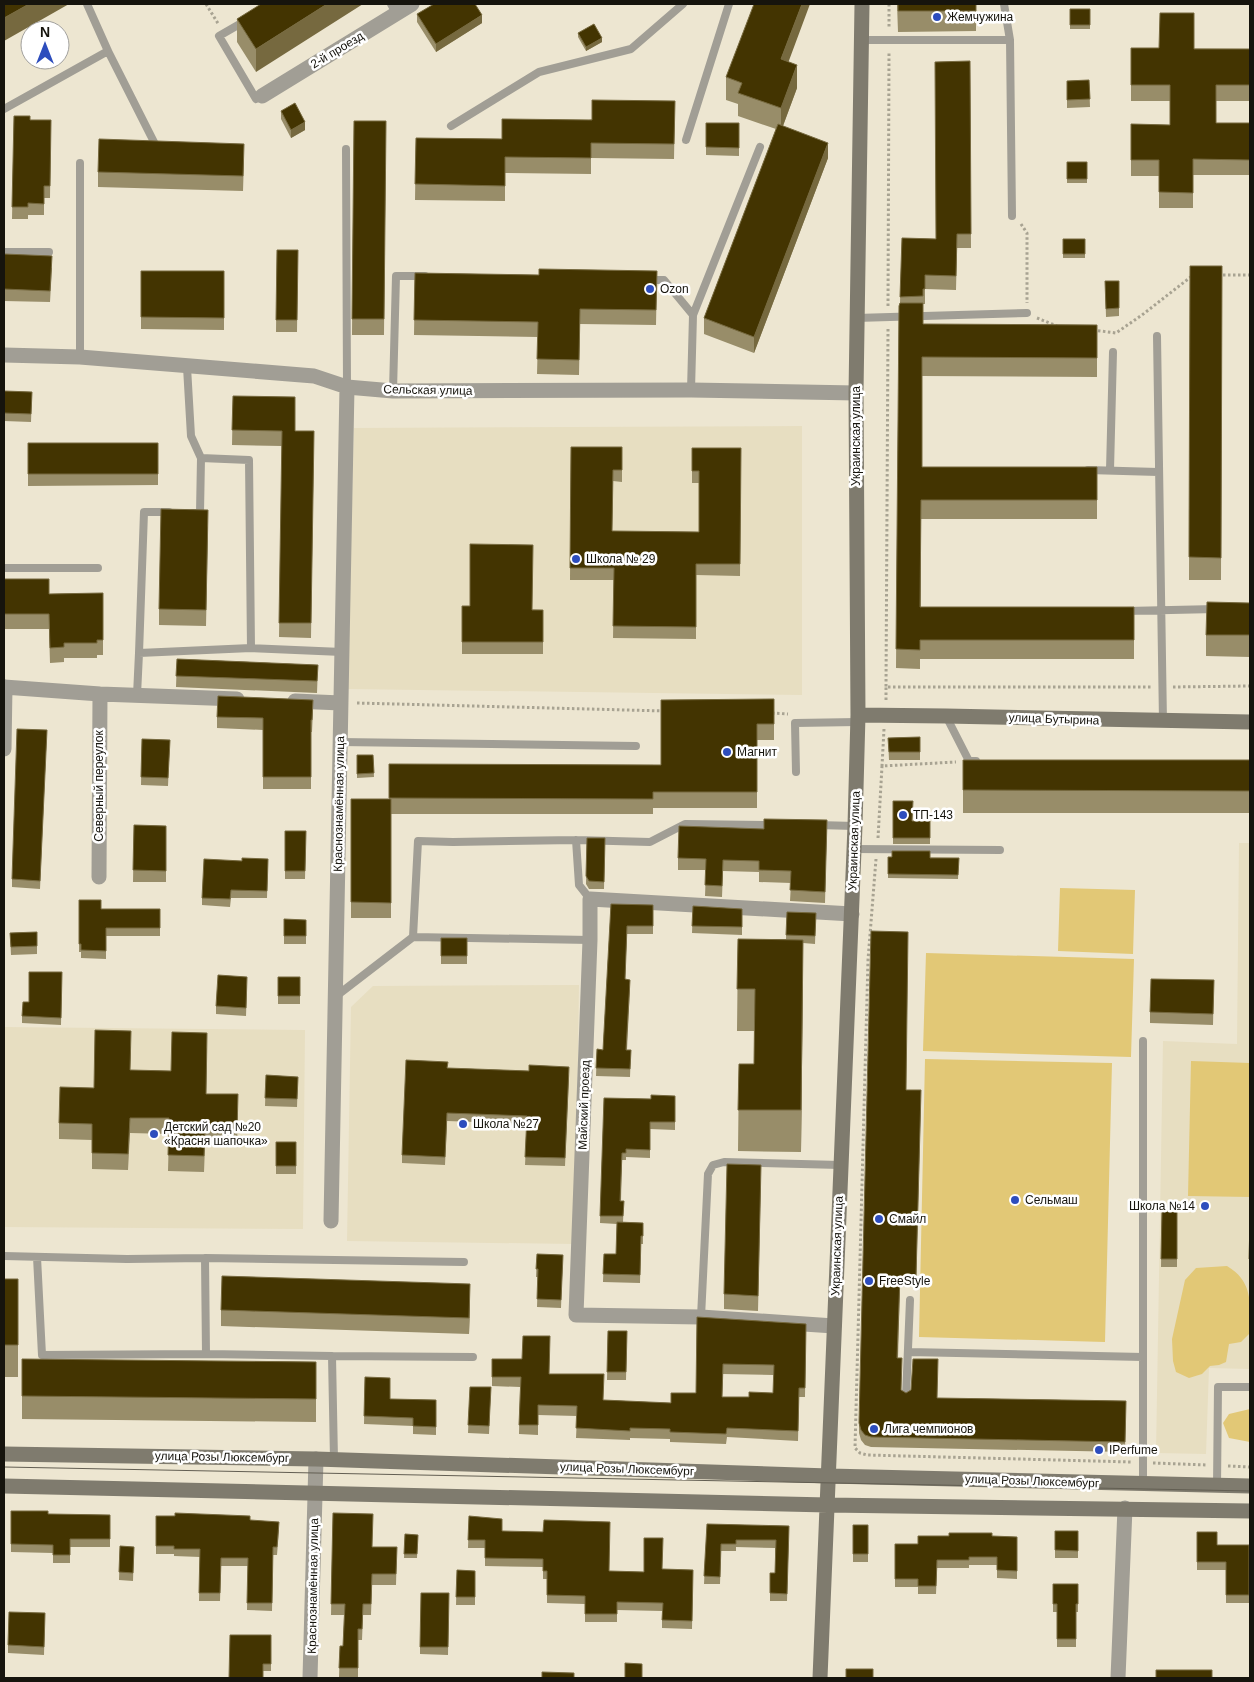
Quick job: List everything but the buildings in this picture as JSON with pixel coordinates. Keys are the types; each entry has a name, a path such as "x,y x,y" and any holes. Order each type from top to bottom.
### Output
{"street":[{"name":"2-й проезд","path":"262,96 394,9 412,4"},
{"name":"Украинская улица","path":"820,1678 852,914 858,719 856,318 862,4"},
{"name":"Сельская улица","path":"4,355 80,357 314,376 347,387 393,391 691,390 856,393"},
{"name":"Краснознамённая улица","path":"331,1222 347,387"},
{"path":"4,748 4,687 100,694 252,700"},
{"name":"Северный переулок","path":"99,878 100,694"},
{"path":"282,701 341,703"},
{"name":"улица Бутырина","path":"858,719 885,715 1163,722 1250,722"},
{"path":"590,899 852,914"},
{"name":"Майский проезд","path":"590,899 576,1316 701,1318 834,1326"},
{"name":"улица Розы Люксембург","path":"4,1454 316,1459 829,1476 1250,1486"},
{"name":"Краснознамённая улица","path":"310,1678 316,1459"},
{"name":"улица Розы Люксембург","path":"4,1486 1250,1511"},
{"path":"1118,1678 1125,1508"}],"lane":[{"path":"87,4 108,51 156,146"},
{"path":"451,126 539,72 631,49 683,4"},
{"path":"686,140 729,4"},
{"path":"1004,4 1010,40 1012,216"},
{"path":"249,18 219,36 256,99 262,96"},
{"path":"862,40 1010,40"},
{"path":"4,110 108,51"},
{"path":"691,390 693,316 760,147"},
{"path":"346,149 347,387"},
{"path":"80,164 80,357"},
{"path":"4,252 49,252"},
{"path":"393,391 396,276 434,276"},
{"path":"644,280 664,280 693,316"},
{"path":"856,318 1027,313"},
{"path":"1157,336 1163,722"},
{"path":"1110,470 1113,352"},
{"path":"137,695 144,512 200,513 202,458 191,436 186,367"},
{"path":"202,458 250,460 251,648"},
{"path":"1080,469 1158,472"},
{"path":"4,568 98,568"},
{"path":"1114,611 1162,612 1221,609"},
{"path":"139,653 251,648 342,652"},
{"path":"946,716 969,761 988,762"},
{"path":"796,772 795,722 858,719"},
{"path":"340,742 636,746"},
{"path":"413,937 418,841 576,840 650,842 685,824 785,825"},
{"path":"805,825 855,826"},
{"path":"576,840 580,885 590,899"},
{"path":"854,849 1000,850"},
{"path":"335,997 413,937 590,940"},
{"path":"1143,1484 1144,1041"},
{"path":"701,1318 708,1174 713,1165 724,1162 840,1165"},
{"path":"4,1256 464,1262"},
{"path":"37,1257 42,1354 206,1354 473,1358"},
{"path":"205,1258 206,1354"},
{"path":"906,1397 910,1300"},
{"path":"908,1352 1143,1357"},
{"path":"332,1356 334,1460"},
{"path":"1217,1486 1218,1387 1250,1388"}],"path":[{"path":"206,4 224,33"},
{"path":"889,4 886,687 877,849 868,960 855,1448 860,1453 866,1455 1143,1462 1250,1467"},
{"path":"1012,216 1013,220 1021,223 1027,233 1027,313 1056,326 1064,327"},
{"path":"1090,330 1116,333 1142,316 1194,275"},
{"path":"1213,275 1250,275"},
{"path":"886,687 1250,686"},
{"path":"341,703 669,711"},
{"path":"768,713 788,714"},
{"path":"882,766 969,761"}],"shaded area":[{"name":"Школа № 29","path":"802,426 802,695 347,689 354,428"},
{"name":"Школа №14","path":"1239,843 1250,843 1250,1369 1209,1368 1206,1454 1156,1453 1163,1041 1237,1044"},
{"path":"1060,888 1135,890 1133,954 1058,951"},
{"path":"926,953 1134,959 1131,1057 923,1051"},
{"name":"Школа №27","path":"579,985 575,1244 347,1241 351,1007 373,986"},
{"name":"Детский сад №20 «Красня шапочка»","path":"4,1027 305,1030 303,1229 4,1227"},
{"name":"Сельмаш","path":"925,1059 1112,1063 1105,1342 919,1337"},
{"path":"1191,1061 1250,1063 1250,1197 1188,1196"},
{"path":"1227,1266 1242,1279 1249,1295 1250,1333 1241,1342 1229,1344 1226,1362 1210,1366 1202,1374 1189,1378 1176,1372 1173,1361 1172,1339 1185,1280 1196,1268"},
{"path":"1250,1409 1250,1442 1229,1438 1223,1423 1229,1414"}],"tram line":[{"path":"4,1467 1250,1491"}],"place":[{"name":"Жемчужина","path":"937,17"},
{"name":"Ozon","path":"650,289"},
{"name":"Школа № 29","path":"576,559"},
{"name":"Магнит","path":"727,752"},
{"name":"ТП-143","path":"903,815"},
{"name":"Школа №27","path":"463,1124"},
{"name":"Детский сад №20 «Красня шапочка»","path":"154,1134"},
{"name":"Сельмаш","path":"1015,1200"},
{"name":"Школа №14","path":"1205,1206"},
{"name":"Смайл","path":"879,1219"},
{"name":"FreeStyle","path":"869,1281"},
{"name":"Лига чемпионов","path":"874,1429"},
{"name":"IPerfume","path":"1099,1450"}]}
